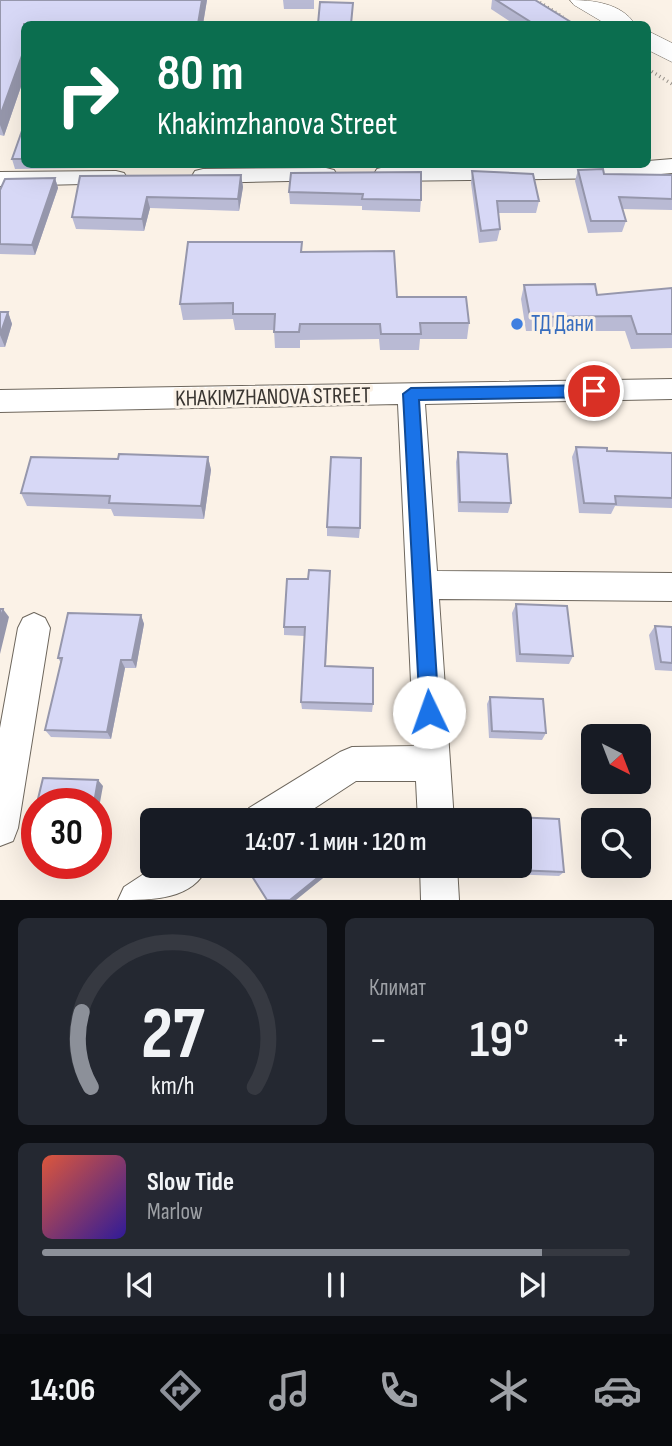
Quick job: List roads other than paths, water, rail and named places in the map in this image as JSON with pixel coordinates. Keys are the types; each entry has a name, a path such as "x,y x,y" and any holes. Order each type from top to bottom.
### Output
{"main road":[{"path":"574,9 613,21"},
{"path":"651,41 672,54"}],"street":[{"path":"651,168 672,166"},
{"path":"370,174 617,171 650,168"},
{"path":"178,177 343,174"},
{"path":"0,179 137,177"},
{"name":"KHAKIMZHANOVA STREET","path":"0,401 672,389"},
{"path":"411,394 435,808"},
{"path":"422,584 672,587"},
{"path":"0,828 34,628"},
{"path":"283,808 352,764 432,763"},
{"path":"137,900 171,878"},
{"path":"439,878 440,900"}],"place":[{"name":"ТД Дани","path":"517,324"}]}
